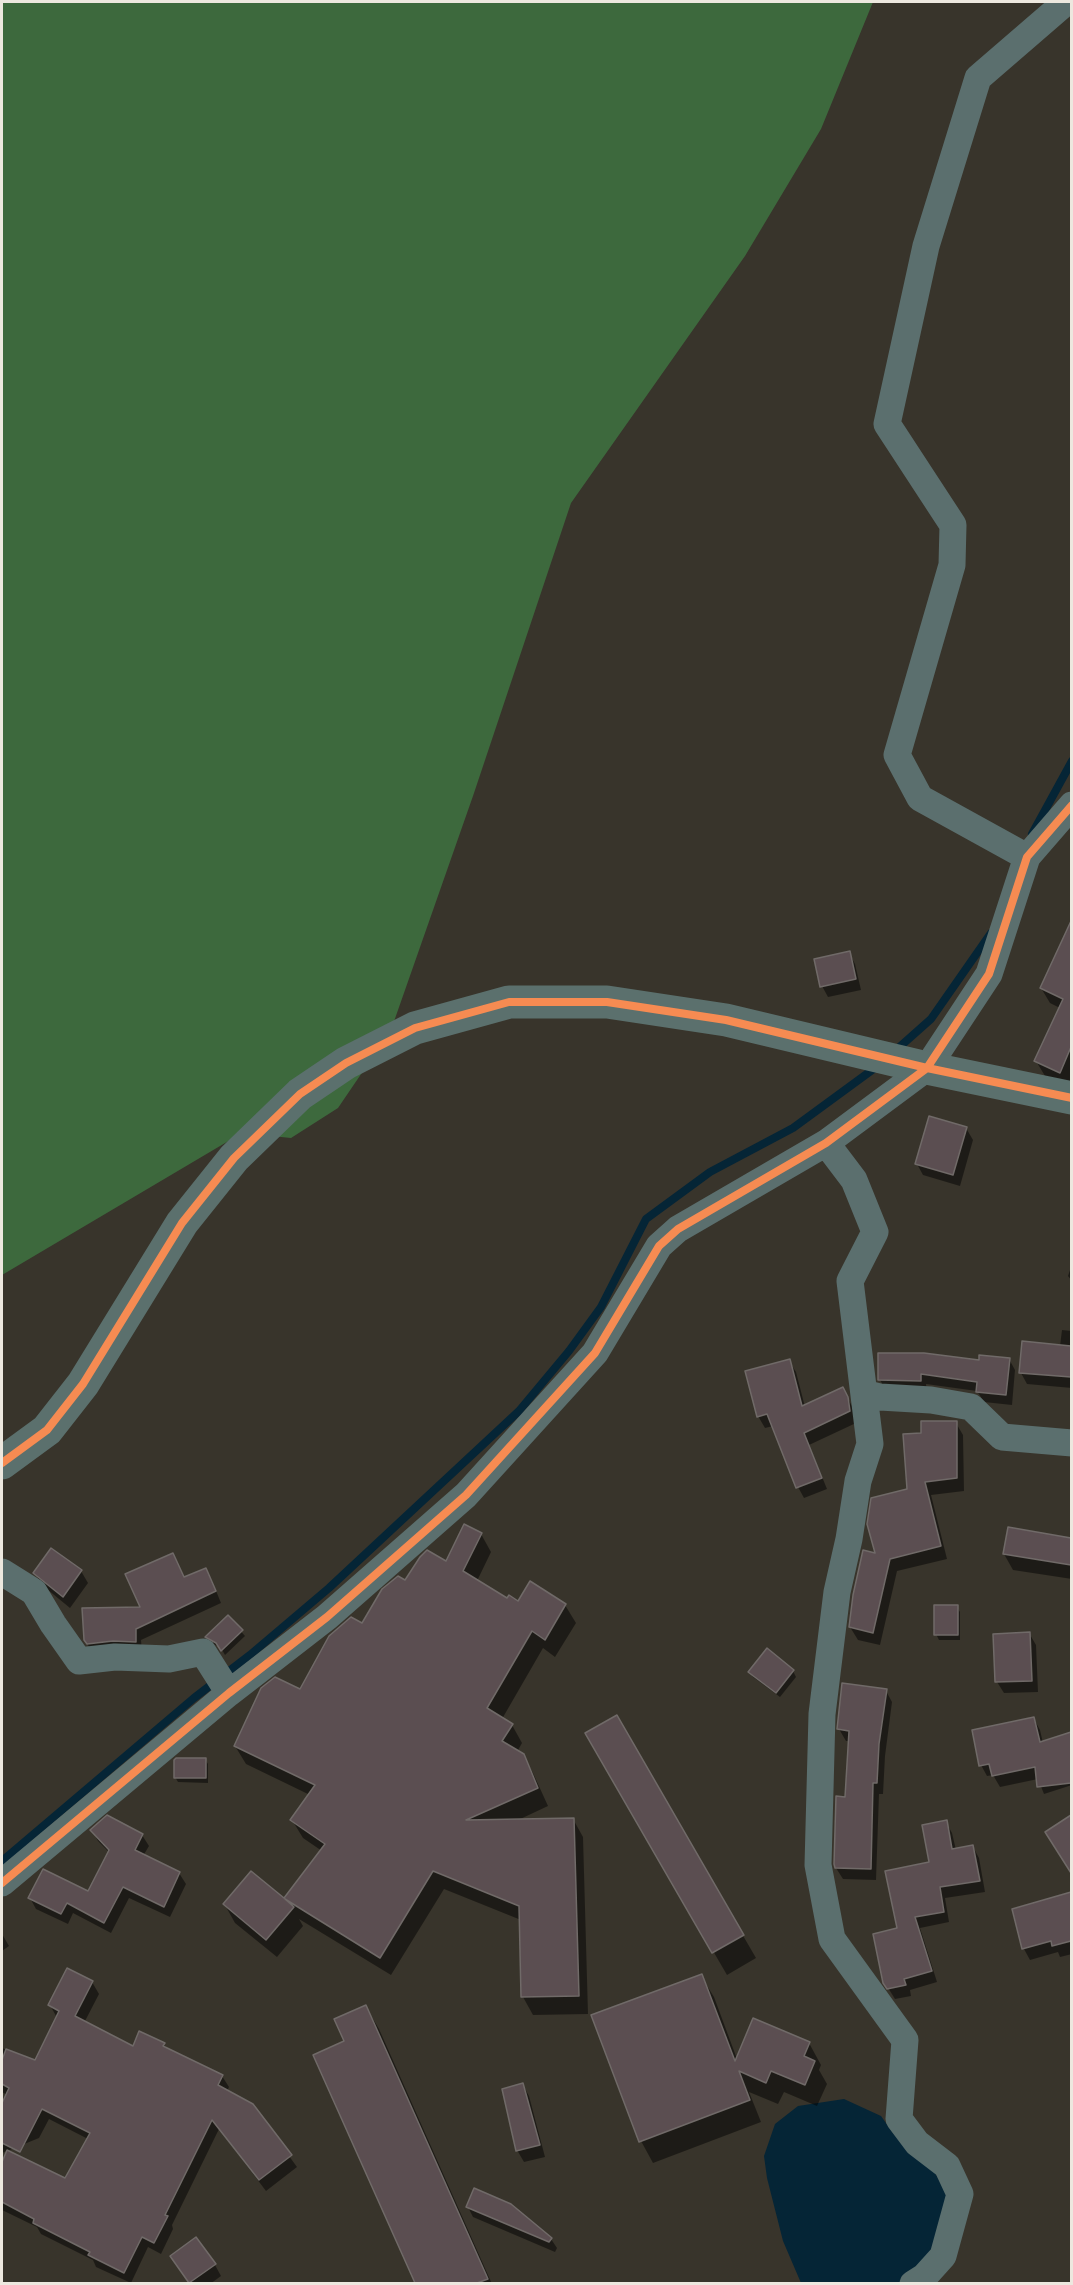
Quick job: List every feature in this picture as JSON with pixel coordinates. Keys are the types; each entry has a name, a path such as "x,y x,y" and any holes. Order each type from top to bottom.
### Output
{"street":[{"path":"1027,857 920,798 897,755 952,565 953,525 887,424 926,246 978,78 1066,2"},
{"path":"2,1883 230,1693 327,1617 466,1495 595,1353 659,1246 678,1229 826,1143 927,1068 989,974 1027,857 1071,805"},
{"path":"2,1463 47,1430 83,1384 182,1223 234,1158 300,1094 346,1063 415,1028 509,1002 607,1002 726,1020 927,1068 1071,1098"},
{"path":"826,1143 854,1180 874,1232 850,1281 870,1444 858,1481 849,1539 835,1602 822,1714 818,1865 832,1939 905,2040 899,2119 917,2143 947,2166 960,2194 943,2256 924,2277 913,2283"},
{"path":"864,1393 880,1397 931,1400 971,1407 1002,1437 1071,1443"},
{"path":"2,1572 34,1592 79,1661 115,1657 169,1659 203,1652 230,1693"}],"green space":[{"path":"2,2 873,2 821,129 745,256 571,503 473,796 391,1030 338,1108 291,1138 242,1133 2,1275"}],"water":[{"path":"844,2099 881,2116 893,2133 913,2147 929,2163 952,2201 936,2247 911,2275 900,2283 801,2283 783,2241 767,2178 764,2156 775,2124 798,2106"}],"building":[{"path":"1071,921 1071,1047 1060,1073 1034,1061 1063,999 1040,988"},
{"path":"850,951 856,979 820,987 814,959"},
{"path":"929,1116 967,1127 953,1175 915,1164"},
{"path":"1022,1341 1071,1346 1071,1377 1019,1373"},
{"path":"878,1353 924,1353 979,1360 979,1355 1010,1358 1006,1395 976,1392 977,1382 921,1374 921,1381 878,1380"},
{"path":"790,1359 802,1406 843,1387 848,1397 850,1411 804,1433 822,1478 796,1488 767,1414 757,1417 745,1371"},
{"path":"921,1421 957,1421 957,1478 925,1482 941,1546 890,1559 873,1633 849,1627 863,1550 875,1553 867,1524 871,1498 907,1489 903,1434 921,1433"},
{"path":"464,1524 482,1533 463,1571 507,1598 509,1595 518,1601 530,1581 566,1604 545,1640 532,1631 487,1708 513,1724 502,1741 524,1754 538,1788 466,1820 574,1818 579,1996 521,1997 519,1906 433,1871 380,1958 285,1899 294,1907 266,1940 223,1904 251,1871 284,1898 325,1844 290,1820 315,1785 234,1746 261,1688 275,1677 300,1689 329,1636 351,1617 362,1623 382,1589 398,1576 405,1580 427,1550 446,1561"},
{"path":"1008,1527 1071,1538 1071,1565 1003,1554"},
{"path":"51,1548 82,1570 63,1597 33,1573"},
{"path":"173,1553 184,1577 206,1568 216,1591 136,1629 136,1642 113,1641 87,1644 84,1640 82,1608 140,1607 125,1574"},
{"path":"934,1605 958,1605 958,1635 934,1635"},
{"path":"228,1615 243,1630 221,1651 216,1643 205,1637"},
{"path":"1030,1632 1032,1681 995,1682 993,1634"},
{"path":"767,1648 794,1670 776,1693 748,1672"},
{"path":"842,1683 887,1689 879,1744 877,1783 873,1783 871,1869 835,1868 834,1864 836,1796 845,1797 849,1731 837,1729"},
{"path":"617,1715 744,1935 712,1953 585,1733"},
{"path":"1034,1717 1040,1742 1071,1732 1071,1783 1037,1787 1035,1767 992,1776 989,1764 979,1766 972,1730"},
{"path":"176,1758 206,1758 206,1778 174,1778"},
{"path":"107,1815 143,1834 135,1850 180,1872 164,1907 123,1887 104,1923 67,1903 61,1914 28,1898 43,1869 88,1891 109,1850 90,1830"},
{"path":"1071,1815 1071,1873 1045,1832"},
{"path":"947,1820 952,1849 973,1845 980,1881 940,1887 944,1912 915,1917 932,1971 904,1979 906,1985 887,1989 883,1983 873,1934 897,1928 885,1871 929,1862 922,1825"},
{"path":"1071,1892 1071,1941 1052,1946 1051,1941 1022,1949 1012,1909"},
{"path":"67,1968 93,1981 75,2016 133,2046 139,2031 165,2043 163,2046 223,2075 218,2085 253,2104 292,2155 259,2180 212,2120 165,2215 168,2216 154,2243 142,2237 124,2273 88,2255 90,2252 33,2223 34,2219 2,2202 2,2162 7,2150 65,2178 90,2133 42,2109 20,2152 2,2143 2,2103 9,2088 2,2084 2,2060 6,2049 35,2060 59,2011 48,2005"},
{"path":"702,1974 735,2061 753,2018 810,2042 804,2056 815,2061 805,2085 771,2071 766,2083 739,2071 750,2100 639,2142 591,2015"},
{"path":"366,2005 488,2279 477,2283 415,2283 313,2055 344,2041 334,2019"},
{"path":"523,2083 540,2145 516,2151 502,2089"},
{"path":"474,2188 511,2204 552,2238 549,2242 466,2207"},
{"path":"196,2237 216,2264 189,2283 170,2256"}],"waterway":[{"path":"1032,834 1072,761"},
{"path":"895,1051 931,1019 991,933"},
{"path":"2,1861 194,1698 250,1655 329,1588 519,1411 569,1351 601,1307 646,1219 710,1172 793,1128 879,1065"}],"cycle path":[{"path":"2,1883 229,1693 327,1617 466,1495 595,1353 659,1246 678,1229 826,1143 927,1068 989,974 1027,857 1072,805"},
{"path":"2,1463 47,1430 83,1384 182,1223 234,1158 300,1094 346,1063 415,1028 509,1002 607,1002 726,1020 927,1068 1072,1098"}]}
